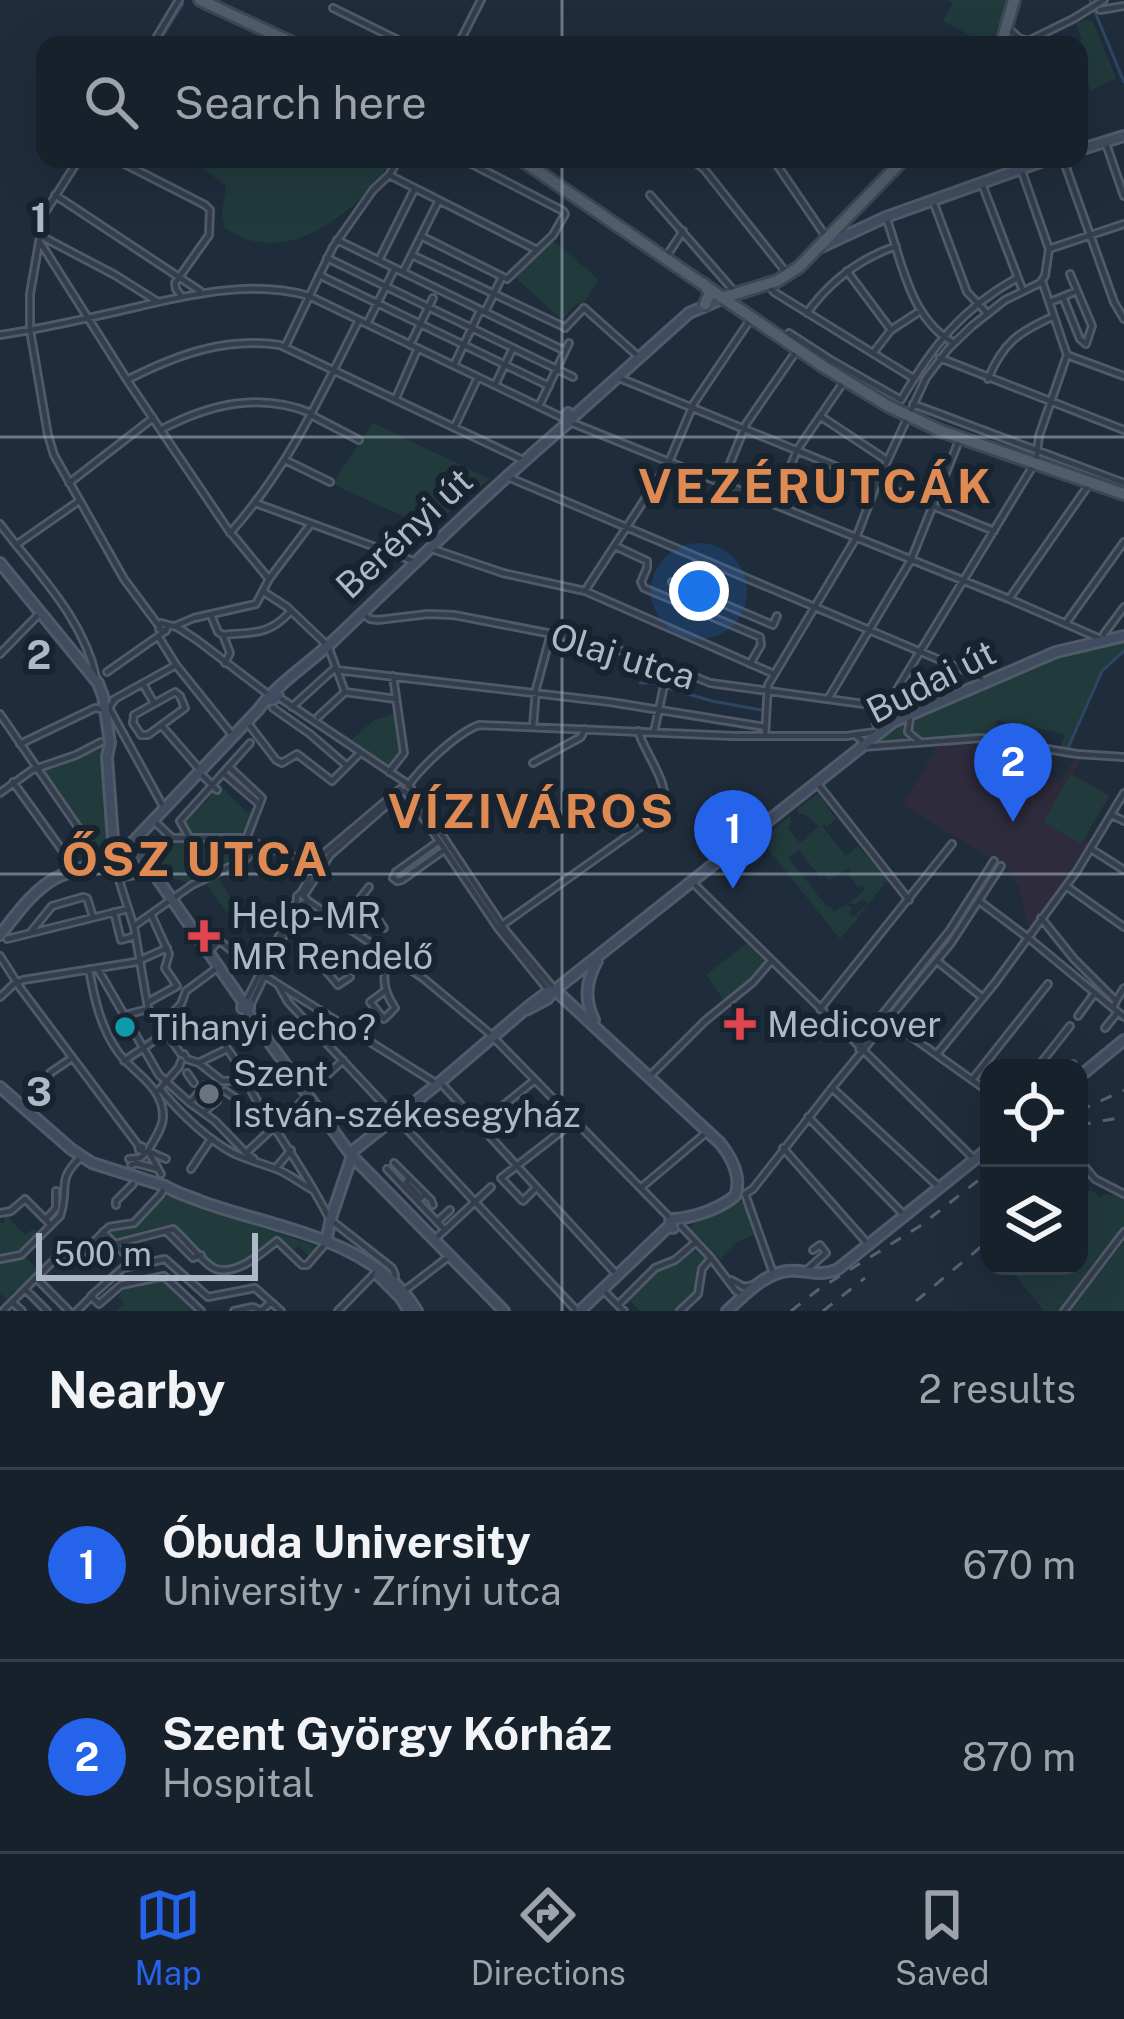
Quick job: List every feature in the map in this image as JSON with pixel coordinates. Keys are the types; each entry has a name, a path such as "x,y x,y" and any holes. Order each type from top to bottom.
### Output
{"main road":[{"path":"200,0 278,36"},
{"path":"1004,36 1014,0"},
{"path":"1088,147 1124,136"},
{"path":"533,168 665,258 729,294 845,380 960,438 1124,494"},
{"path":"570,419 689,313 788,275 835,235 896,168"},
{"path":"835,235 855,233 1021,169"},
{"path":"702,281 710,293 705,304"},
{"path":"750,291 745,302 750,314"},
{"name":"Berényi út","path":"3,937 12,920 44,886 129,846 258,710 570,419"},
{"path":"0,563 98,683 105,712 112,837 134,848 170,900"},
{"name":"Budai út","path":"351,1155 526,1010 868,744 878,728 1056,652 1124,636"},
{"path":"129,846 245,1007"},
{"path":"207,954 351,1155 504,1311"},
{"path":"601,955 586,992 588,1008 601,1032"},
{"path":"552,992 707,1132 731,1159 741,1192 725,1204 676,1223 578,1311"},
{"path":"552,992 616,1047"},
{"path":"1088,1070 1124,1040"},
{"path":"0,1087 27,1105 33,1117 81,1157 109,1171 199,1195 247,1216"},
{"path":"342,1247 329,1207 351,1155"},
{"path":"727,1311 741,1291 774,1275 833,1272 980,1156"},
{"path":"165,1186 342,1247 413,1311"},
{"path":"311,1237 331,1224"},
{"path":"326,1242 331,1224"},
{"path":"326,1242 394,1280 413,1311"}],"street":[{"path":"157,36 179,0"},
{"path":"463,36 481,0"},
{"path":"1038,36 1104,0"},
{"path":"1096,8 1124,6"},
{"path":"332,8 390,36"},
{"path":"1006,27 1013,36"},
{"path":"1105,142 1124,196"},
{"path":"73,168 44,214 30,294 30,330 49,441 132,591 163,627 176,665 233,736"},
{"path":"132,168 209,208 209,235 175,286 182,297"},
{"path":"285,346 327,258 394,168"},
{"path":"454,365 505,278 553,235 565,214 478,168"},
{"path":"700,168 788,275"},
{"path":"780,168 835,235"},
{"path":"1066,168 1124,319"},
{"path":"245,1007 330,855 474,726 765,736 856,736 878,728 886,707 1035,464 1039,436 1067,355 1042,281 1049,249 1021,169"},
{"path":"389,176 537,250"},
{"path":"982,183 1023,291"},
{"path":"379,260 414,188"},
{"path":"55,194 203,293"},
{"path":"650,195 729,294"},
{"path":"933,200 961,276 987,313"},
{"path":"403,272 438,201"},
{"path":"886,218 919,313 954,344"},
{"path":"1049,249 1124,224"},
{"path":"665,258 683,232"},
{"path":"421,236 505,278"},
{"path":"39,237 97,264 158,302"},
{"path":"39,237 127,380 230,533 269,579"},
{"path":"338,240 566,351"},
{"path":"807,313 847,271 896,246"},
{"path":"412,255 563,327 584,308 639,357"},
{"path":"327,258 574,377"},
{"path":"367,324 394,268"},
{"path":"847,271 892,330"},
{"path":"1063,297 1086,344 1092,330 1070,274"},
{"path":"319,275 549,386"},
{"path":"789,333 901,400 943,337 977,303 1017,278"},
{"path":"765,736 766,691 856,538 910,410 940,358 987,313 1042,281"},
{"path":"1063,286 1074,282"},
{"path":"768,285 913,377"},
{"path":"0,335 203,293 262,289 309,296 551,412 1103,640 1124,607"},
{"path":"1050,302 1078,291"},
{"path":"410,344 434,298"},
{"path":"1114,302 1124,298"},
{"path":"873,353 892,330 919,313"},
{"path":"585,591 669,462 692,408 750,314"},
{"path":"988,379 998,356 1013,339 1054,316"},
{"path":"230,533 287,461 359,320"},
{"path":"539,406 569,343"},
{"path":"127,380 208,347 285,346 525,461"},
{"path":"395,399 418,348"},
{"path":"495,385 513,348"},
{"path":"722,483 744,428 799,348"},
{"path":"1067,355 1124,376"},
{"path":"940,358 1124,430"},
{"path":"454,428 478,377"},
{"path":"617,377 994,531"},
{"path":"775,505 797,450 845,380"},
{"path":"161,429 201,410 236,402 274,403 311,414 359,440"},
{"path":"910,410 1124,482"},
{"path":"820,416 887,460"},
{"path":"69,483 153,418"},
{"path":"828,699 911,560 960,438"},
{"path":"287,461 330,482"},
{"path":"508,477 985,682"},
{"path":"1009,599 1090,483"},
{"path":"16,545 79,501"},
{"path":"256,504 416,562"},
{"path":"0,524 70,615 91,653 98,683"},
{"path":"107,672 163,627 256,604 310,525"},
{"path":"1066,623 1124,542"},
{"path":"615,545 647,561 644,588 762,639 750,664"},
{"path":"431,548 503,573 585,591 774,674"},
{"path":"672,582 773,625 777,616"},
{"path":"684,605 691,590"},
{"path":"264,592 328,646 345,692"},
{"path":"733,626 738,610"},
{"path":"221,634 269,629 291,611"},
{"path":"0,655 40,613"},
{"name":"Olaj utca","path":"362,613 378,620 446,614 551,632 668,665 704,682 886,707"},
{"path":"213,618 230,653 225,663"},
{"path":"163,627 197,640 273,697 346,766"},
{"path":"532,728 535,693 551,632"},
{"path":"80,633 80,660"},
{"path":"103,696 115,699 176,665"},
{"path":"654,732 668,665"},
{"path":"292,707 336,669 765,727"},
{"path":"393,676 406,769"},
{"path":"143,683 154,703"},
{"path":"175,692 186,704 146,736 133,723 134,715 154,703 175,692"},
{"path":"345,692 396,699"},
{"path":"318,717 345,692"},
{"path":"273,697 405,787"},
{"path":"115,699 109,708 164,808"},
{"path":"20,744 95,708 105,712"},
{"path":"915,711 908,729 920,742"},
{"path":"0,714 122,878 121,938 136,936"},
{"path":"247,722 276,760 282,763 295,754 332,781 359,754"},
{"path":"162,725 215,787"},
{"path":"533,763 581,736 585,729"},
{"path":"500,926 665,808 666,795 638,731"},
{"path":"643,744 654,732"},
{"path":"0,793 36,768 124,736"},
{"path":"856,736 868,744 980,738 1124,757"},
{"path":"189,838 180,821 250,743"},
{"path":"388,773 403,756"},
{"path":"226,770 259,804 246,839"},
{"path":"388,773 418,773"},
{"path":"397,776 500,926 552,992"},
{"path":"13,782 73,872"},
{"path":"817,783 909,900"},
{"path":"303,899 315,864 325,851 405,787"},
{"path":"938,1054 1066,886 1124,793"},
{"path":"1112,815 1124,820"},
{"path":"153,820 172,838 246,839 315,864"},
{"path":"441,840 393,875 398,881 447,848"},
{"path":"134,926 195,884 246,859 261,844"},
{"path":"820,1009 952,844"},
{"path":"1091,849 1124,870"},
{"path":"774,1275 741,1192 753,1189 854,1060 994,860"},
{"path":"861,1050 937,961 1001,866"},
{"path":"122,878 150,872"},
{"path":"695,882 975,1160"},
{"path":"1066,886 1124,927"},
{"path":"107,891 121,887"},
{"path":"369,887 361,895 384,928"},
{"path":"39,928 52,906 83,897 92,917"},
{"path":"303,899 434,987 494,1037 741,1291"},
{"path":"979,901 1118,1010"},
{"path":"3,937 121,911"},
{"path":"121,911 134,926 146,1006 201,1085"},
{"path":"351,930 372,911"},
{"path":"124,1015 177,986 165,968 169,954 151,914"},
{"path":"1041,918 1118,1010"},
{"path":"12,920 21,935"},
{"path":"207,954 218,942 262,975 438,1083 618,1276"},
{"path":"0,997 17,982 130,963 167,948"},
{"path":"0,956 138,1145"},
{"path":"340,958 327,972 338,985 350,977"},
{"path":"648,1078 771,961"},
{"path":"937,961 983,998"},
{"path":"386,989 370,1003 383,1018 394,1010 383,976 387,965"},
{"path":"93,968 165,1079 258,1163"},
{"path":"93,968 101,1019 124,1061 211,1138 276,1168 314,1191 329,1207"},
{"path":"168,1033 170,1016 186,991 217,968"},
{"path":"278,984 288,1002 578,1311"},
{"path":"972,1080 1048,984"},
{"path":"1105,1028 1118,1010 1124,988"},
{"path":"1078,1016 1094,994"},
{"path":"888,1020 980,1086"},
{"path":"1044,1059 1070,1026"},
{"path":"124,1061 168,1033"},
{"path":"160,1172 133,1162 149,1149 163,1121 159,1092 165,1079 184,1063 199,1063 227,1048 314,1191"},
{"path":"27,1105 44,1090 50,1073 72,1058"},
{"path":"322,1080 344,1060"},
{"path":"199,1063 237,1099 244,1081"},
{"path":"190,1102 213,1075"},
{"path":"147,1081 165,1079"},
{"path":"479,1124 535,1079"},
{"path":"832,1088 940,1188"},
{"path":"246,1153 308,1096"},
{"path":"192,1123 217,1101"},
{"path":"174,1118 180,1112"},
{"path":"808,1117 904,1215"},
{"path":"537,1188 523,1201 501,1178 576,1120"},
{"path":"642,1187 707,1132"},
{"path":"191,1168 211,1138"},
{"path":"783,1148 868,1244"},
{"path":"71,1149 71,1167"},
{"path":"149,1149 166,1159 160,1172"},
{"path":"149,1149 160,1172"},
{"path":"276,1168 291,1150"},
{"path":"48,1222 62,1212 64,1178 81,1157"},
{"path":"394,1163 422,1198 425,1194 445,1230"},
{"path":"1085,1167 1095,1179 1124,1194"},
{"path":"387,1169 430,1208"},
{"path":"296,1180 303,1170"},
{"path":"394,1176 401,1170"},
{"path":"115,1202 142,1182 156,1186 158,1198"},
{"path":"3,1311 57,1257 81,1254 111,1226 133,1223 165,1186"},
{"path":"434,1240 491,1187"},
{"path":"0,1259 21,1255 48,1222 56,1208 56,1190"},
{"path":"158,1198 179,1193"},
{"path":"0,1213 25,1199 48,1222"},
{"path":"430,1208 440,1199"},
{"path":"437,1222 450,1210"},
{"path":"331,1224 392,1268 394,1280"},
{"path":"115,1244 166,1231 193,1258 201,1255 221,1270 259,1257 276,1241 304,1265 326,1242"},
{"path":"103,1232 134,1265"},
{"path":"1064,1311 1124,1232"},
{"path":"311,1237 320,1253"},
{"path":"618,1305 655,1268 681,1256 696,1242"},
{"path":"806,1274 826,1253 820,1245 813,1250"},
{"path":"674,1248 681,1256"},
{"path":"404,1291 450,1256"},
{"path":"680,1311 698,1294 703,1265 711,1258"},
{"path":"36,1278 73,1311 122,1269 161,1259 173,1264 208,1298 257,1288 280,1311"},
{"path":"338,1311 376,1273"},
{"path":"90,1297 99,1304 123,1284 164,1276 201,1311"},
{"path":"25,1289 51,1311 61,1304"},
{"path":"603,1290 624,1311"},
{"path":"12,1302 22,1311"},
{"path":"234,1311 263,1310 272,1302"}],"shaded area":[{"path":"938,745 999,746 1025,763 1032,751 1046,754 1044,761 1053,766 1049,773 1060,781 1075,757 1082,758 1073,774 1110,795 1085,839 1091,843 1028,930 1019,887 1008,869 903,805"}],"green space":[{"path":"948,0 1012,0 993,36 971,36 943,21 953,3"},
{"path":"1093,22 1116,78 1091,91 1088,36 1081,36 1076,23"},
{"path":"202,168 386,168 342,215 297,239 273,243 249,240 225,228 226,186"},
{"path":"553,240 599,280 581,307 577,303 562,320 515,277"},
{"path":"373,423 490,479 429,528 332,484"},
{"path":"1124,640 1124,651 1102,671 1066,749 1060,748 1065,734 997,720 995,733 1033,738 1032,743 980,735 876,741 917,715 1062,654"},
{"path":"398,712 404,751 389,769 349,742 373,721"},
{"path":"99,747 104,749 108,830 117,847 101,858 43,772"},
{"path":"1071,774 1109,796 1081,844 1043,822"},
{"path":"217,781 246,812 255,811 244,838 226,833 175,835 181,823 210,798"},
{"path":"819,793 836,819 822,826 846,856 858,846 888,879 859,916 868,904 864,899 849,903 865,890 849,875 849,868 829,880 820,877 799,850 789,858 827,907 834,912 848,904 852,917 859,917 840,939 760,839 790,816 788,828 800,843 819,826 797,809"},
{"path":"165,838 251,845 252,851 206,880 217,876 236,907 227,913 207,885 192,885 163,873 145,848"},
{"path":"747,943 766,965 725,1002 706,975"},
{"path":"1088,1192 1099,1197 1124,1197 1124,1228 1061,1311 1044,1311 1015,1275 1088,1275"},
{"path":"167,1196 313,1245 318,1252 312,1259 299,1246 291,1252 276,1238 250,1258 218,1267 174,1225 115,1241 107,1233 135,1226"},
{"path":"745,1203 756,1234 737,1242 720,1259 688,1231 694,1223"},
{"path":"13,1213 9,1218 25,1235 33,1229 38,1232 20,1251 41,1273 7,1300 0,1293 0,1223"},
{"path":"1124,1242 1124,1311 1069,1311"},
{"path":"693,1249 705,1259 698,1268 696,1294 678,1311 640,1311 627,1298 657,1268 675,1263"},
{"path":"164,1279 197,1311 116,1311 124,1303 118,1297 126,1287"}],"waterway":[{"path":"1090,0 1124,82"},
{"path":"163,36 183,4"},
{"path":"325,255 346,223"},
{"path":"1068,748 1102,671 1124,651"},
{"path":"640,683 662,686"},
{"path":"667,688 761,710"},
{"path":"881,1025 949,941 995,866"}],"railway":[{"path":"1088,1107 1124,1090"},
{"path":"1088,1123 1124,1117"},
{"path":"791,1311 920,1226 980,1179"},
{"path":"916,1301 980,1248"},
{"path":"823,1311 865,1278"}],"place":[{"name":"Szent György Kórház","path":"1013,822"},
{"name":"Óbuda University","path":"733,889"},
{"name":"Help-MR MR Rendelő","path":"204,936"},
{"name":"Medicover","path":"740,1024"},
{"name":"Tihanyi echo?","path":"125,1027"},
{"name":"Szent István-székesegyház","path":"209,1094"}],"district":[{"name":"VEZÉRUTCÁK","path":"816,486"},
{"name":"VÍZIVÁROS","path":"532,811"},
{"name":"ŐSZ UTCA","path":"196,859"}]}
